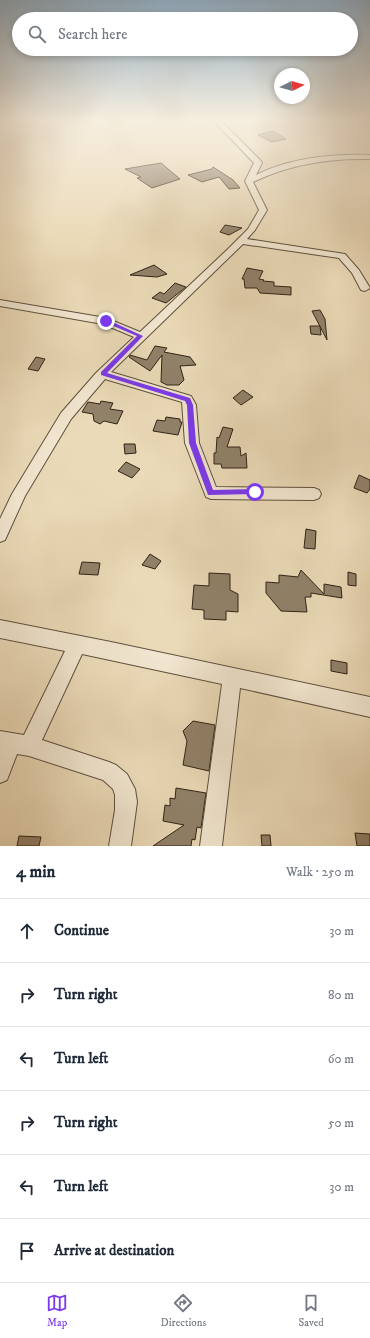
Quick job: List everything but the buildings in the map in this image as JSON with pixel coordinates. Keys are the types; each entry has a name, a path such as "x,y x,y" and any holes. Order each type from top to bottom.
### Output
{"street":[{"path":"249,181 258,163 255,159"},
{"path":"249,181 278,168 332,159"},
{"path":"0,535 19,494 66,416 103,374 140,336 251,230 262,210 249,181"},
{"path":"241,241 342,256 356,272 365,288"},
{"path":"0,303 106,321 140,336"},
{"path":"103,374 187,399 190,405 192,443 211,493 314,494"},
{"path":"0,629 78,644 370,707"},
{"path":"0,773 13,743 78,644"},
{"path":"211,846 232,678"},
{"path":"13,743 109,772 118,780 124,788 126,801 120,846"}],"route":[{"path":"106,321 140,336 103,374 131,384 187,399 190,405 192,443 211,493 255,492"}]}
